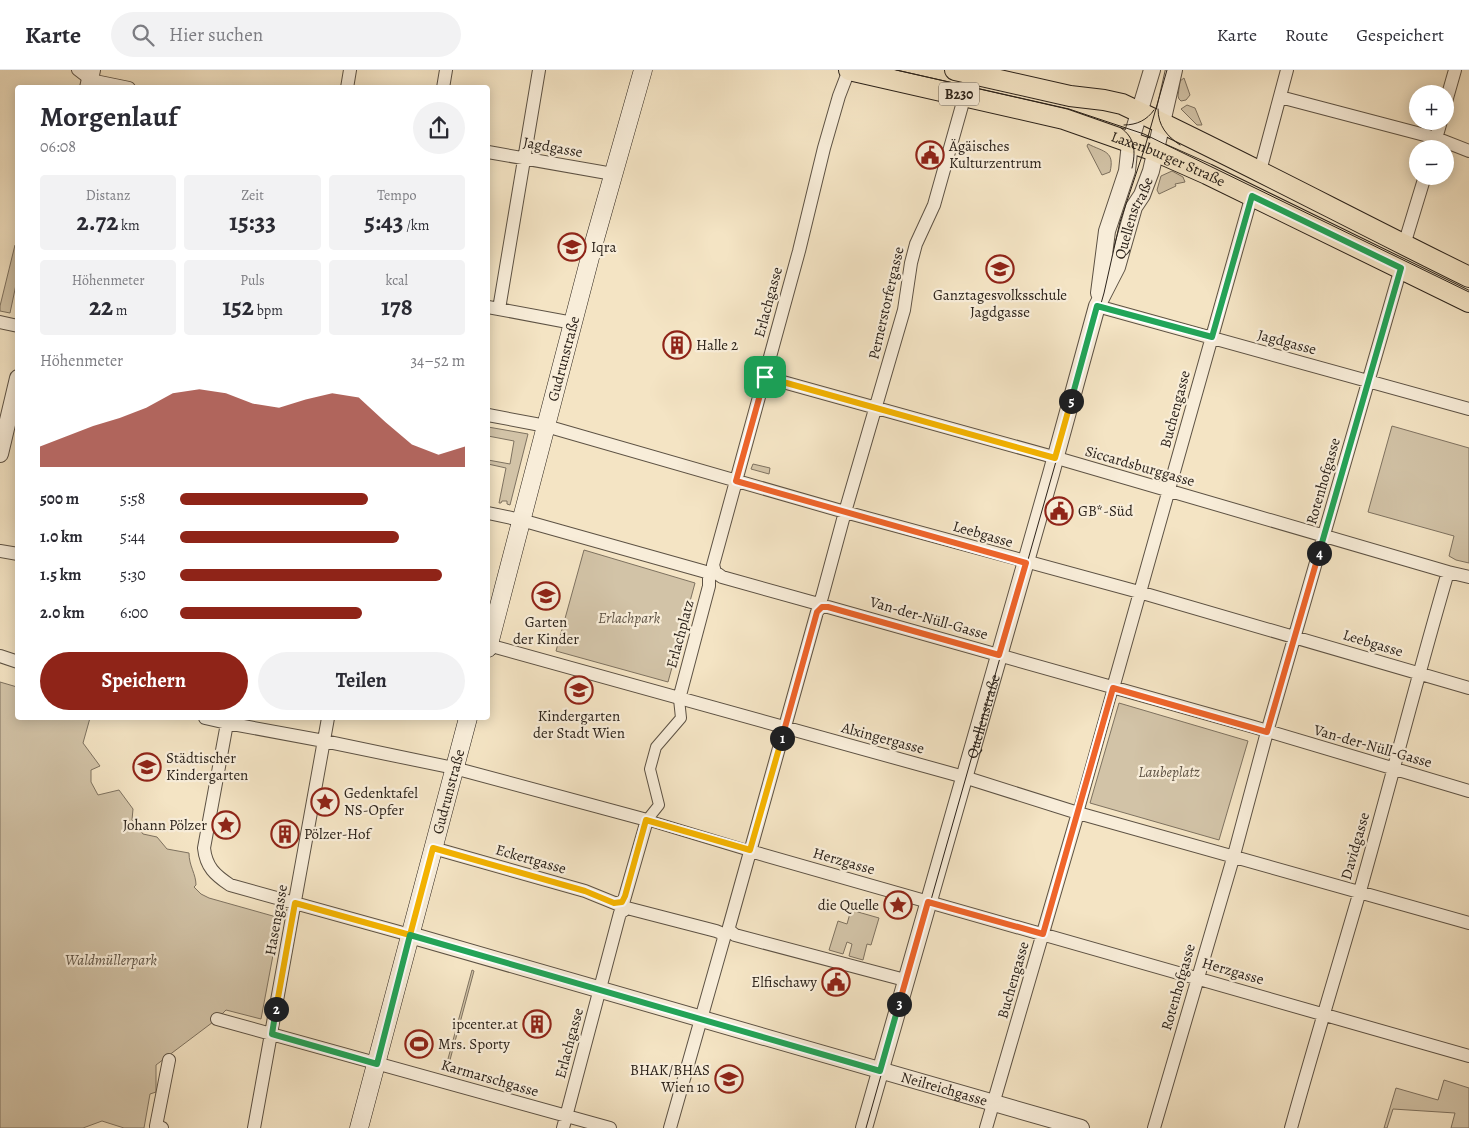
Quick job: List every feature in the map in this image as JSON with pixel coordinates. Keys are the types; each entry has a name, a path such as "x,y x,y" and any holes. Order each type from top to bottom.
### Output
{"main road":[{"name":"Gudrunstraße","path":"490,638 573,322 643,70"},
{"name":"Laxenburger Straße","path":"849,70 1064,119 1155,151 1183,162 1469,302"},
{"name":"Laxenburger Straße","path":"966,71 1070,96 1122,104 1260,171 1469,278"},
{"name":"Gudrunstraße","path":"360,1128 467,720"}],"street":[{"path":"348,85 350,70"},
{"path":"444,85 446,70"},
{"path":"538,70 523,159 493,308 573,322"},
{"name":"Erlachgasse","path":"715,572 713,565 805,228 824,148 839,96 849,70"},
{"name":"Quellenstraße","path":"864,1128 1026,563 1097,306 1107,231 1127,170 1130,143 1152,70"},
{"name":"Quellenstraße","path":"1097,306 1117,267 1134,207 1148,180 1174,70"},
{"path":"1260,171 1287,70"},
{"path":"1451,85 1455,70"},
{"name":"Pernerstorfergasse","path":"670,1128 730,924 817,612 821,604 844,512 877,407 904,310 911,263 916,244 934,204 965,96 966,71"},
{"path":"87,77 118,85"},
{"path":"1280,97 1421,140"},
{"path":"1454,148 1469,151"},
{"name":"Jagdgasse","path":"490,152 613,174"},
{"path":"1404,245 1422,185"},
{"name":"Buchengasse","path":"1113,688 1252,196"},
{"name":"Rotenhofgasse","path":"1267,732 1296,637 1401,268"},
{"name":"Jagdgasse","path":"1097,306 1469,409"},
{"path":"0,322 15,325"},
{"name":"Siccardsburggasse","path":"765,377 877,407 1469,577"},
{"path":"0,454 13,422 15,404"},
{"name":"Leebgasse","path":"490,415 546,426 1026,563 1139,592 1469,688"},
{"path":"490,513 521,520"},
{"name":"Erlachplatz","path":"521,520 706,572 709,586 679,699"},
{"path":"0,551 15,554"},
{"name":"Van-der-Nüll-Gasse","path":"715,572 722,576 828,607 1113,688"},
{"name":"Davidgasse","path":"1291,1128 1322,1014 1360,891 1394,770 1418,674 1448,572"},
{"path":"490,647 679,699"},
{"path":"0,656 15,661"},
{"path":"1234,856 1267,732 1113,688 1078,813 1469,923"},
{"name":"Erlachgasse","path":"564,1122 646,820 659,805 650,769 654,754 656,747 682,718 679,699"},
{"name":"Alxingergasse","path":"679,699 964,778 1078,813"},
{"name":"Herzgasse","path":"228,720 454,768 646,820 1469,1056"},
{"name":"Neilreichgasse","path":"228,720 204,848 209,866 214,874 230,885 1080,1128"},
{"name":"Hasengasse","path":"254,1128 328,720"},
{"name":"Van-der-Nüll-Gasse","path":"1267,732 1469,791"},
{"name":"Buchengasse","path":"986,1128 1078,813"},
{"name":"Eckertgasse","path":"433,848 585,891 622,906 905,980"},
{"name":"Rotenhofgasse","path":"1154,1128 1234,856"},
{"name":"Karmarschgasse","path":"216,1019 377,1064 564,1122 610,1128"},
{"path":"159,1127 169,1060"}],"green space":[{"path":"1184,78 1190,95 1186,100 1181,101 1178,96 1180,81"},
{"path":"1187,105 1195,108 1202,125 1197,125 1181,109"},
{"path":"1088,144 1107,153 1111,160 1110,172 1102,175 1087,146"},
{"path":"1172,171 1183,177 1185,182 1175,184 1176,186 1159,194 1157,190 1161,176"},
{"path":"15,245 15,289 10,313 0,311"},
{"path":"1392,426 1469,448 1469,563 1449,556 1454,536 1368,512"},
{"path":"490,427 528,434 510,505 507,504 507,501 499,503 506,468 490,464 490,460 510,464 514,441 490,436"},
{"path":"753,464 770,468 769,474 751,469"},
{"name":"Erlachpark","path":"584,550 695,583 668,682 556,651"},
{"name":"Waldmüllerpark","path":"0,682 15,686 15,720 89,720 83,743 100,766 91,770 91,782 98,795 119,790 133,809 132,820 143,834 157,837 167,849 189,853 196,881 194,887 201,894 209,898 280,918 261,1019 226,1010 217,1019 156,1065 156,1092 150,1094 144,1128 124,1128 102,1121 83,1128 0,1128"},
{"name":"Laubeplatz","path":"1119,703 1248,741 1219,840 1090,803"},
{"path":"851,910 879,918 871,945 867,944 863,960 849,956 852,944 847,942 843,954 829,950 838,921 847,924"},
{"path":"472,970 474,971 447,1071 445,1070"},
{"path":"1444,1080 1469,1088 1469,1128 1451,1128 1455,1113 1393,1109 1387,1128 1384,1128 1396,1088 1438,1100"}],"tram line":[{"path":"896,70 1069,109 1144,134 1469,292"},
{"path":"866,1128 1104,293 1120,222 1145,147 1167,70"},
{"path":"1158,109 1158,115 1164,130 1180,145"},
{"path":"1124,125 1141,121 1154,110"},
{"path":"1121,128 1132,141 1134,151 1132,168"}],"place":[{"name":"Ägäisches Kulturzentrum","path":"930,155"},
{"name":"Iqra","path":"572,247"},
{"name":"Ganztagesvolksschule Jagdgasse","path":"1000,269"},
{"name":"Halle 2","path":"677,345"},
{"name":"GB*-Süd","path":"1059,511"},
{"name":"Garten der Kinder","path":"546,596"},
{"name":"Kindergarten der Stadt Wien","path":"579,690"},
{"name":"Städtischer Kindergarten","path":"147,767"},
{"name":"Gedenktafel NS-Opfer","path":"325,802"},
{"name":"Johann Pölzer","path":"226,825"},
{"name":"Pölzer-Hof","path":"285,834"},
{"name":"die Quelle","path":"898,905"},
{"name":"Elfischawy","path":"836,982"},
{"name":"ipcenter.at","path":"537,1024"},
{"name":"Mrs. Sporty","path":"419,1044"},
{"name":"BHAK/BHAS Wien 10","path":"729,1079"}],"route":[{"path":"765,377 736,481 1026,563 999,655 828,607 822,607 817,612 750,850 646,820 624,900 617,904 585,891 433,848 410,935 295,903 272,1034 377,1064 410,935 880,1071 928,902 1043,934 1113,688 1267,732 1296,637 1401,268 1252,196 1212,337 1097,306 1055,458 765,377"}]}
